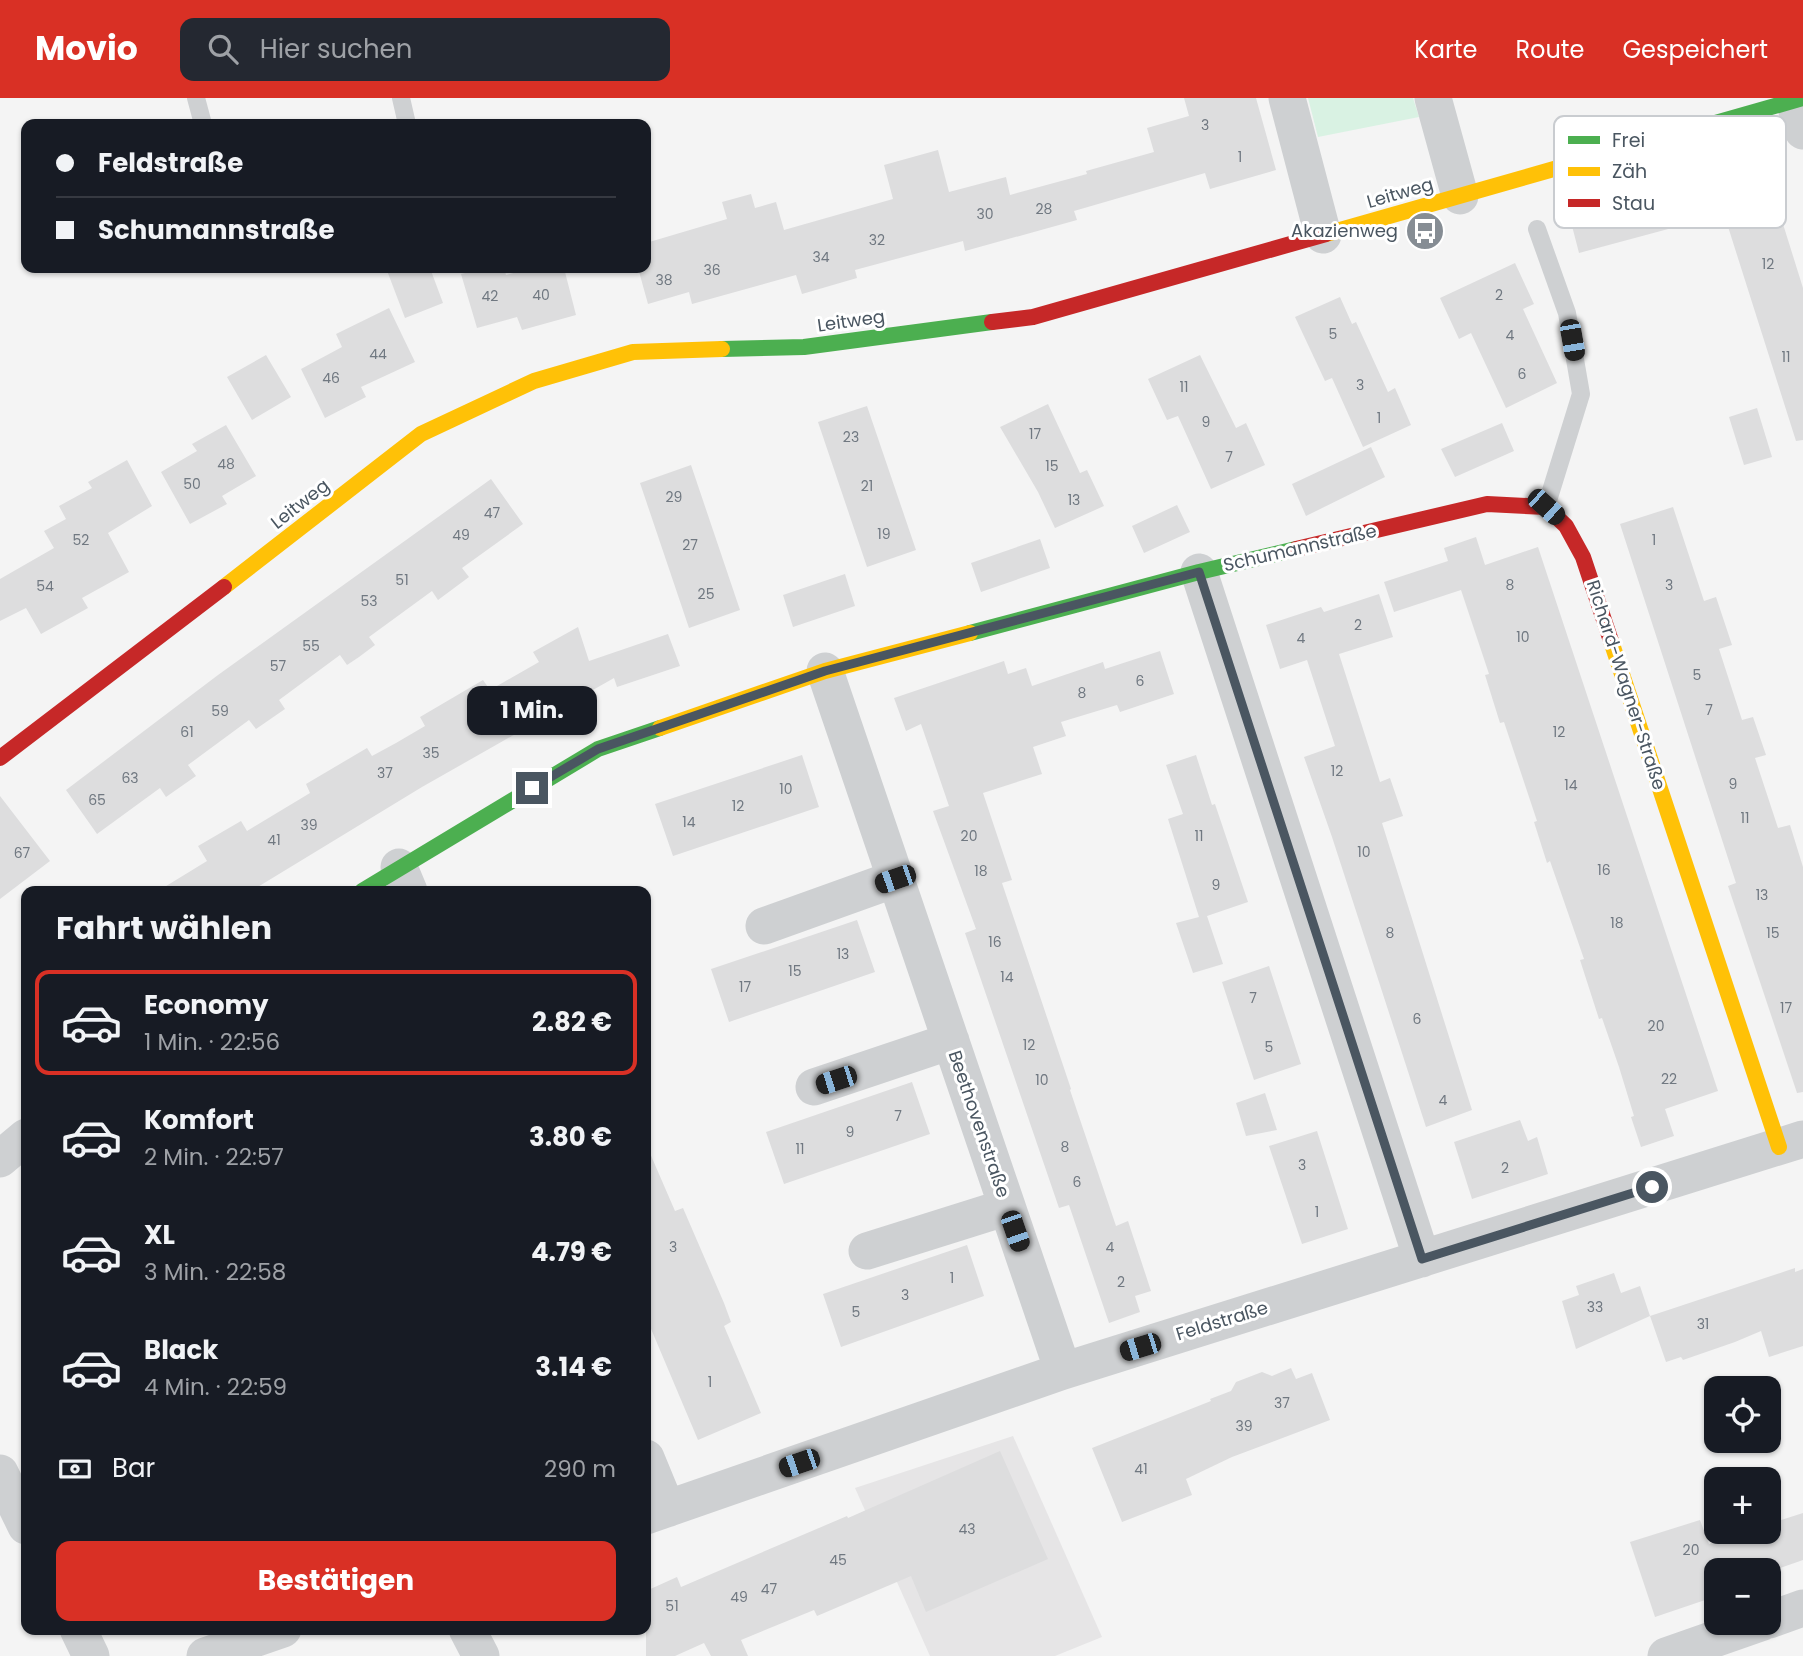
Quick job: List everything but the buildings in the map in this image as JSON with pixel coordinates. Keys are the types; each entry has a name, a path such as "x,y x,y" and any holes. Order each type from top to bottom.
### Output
{"street":[{"path":"1287,98 1323,234"},
{"path":"1433,98 1460,196"},
{"name":"Leitweg","path":"1776,116 1800,110"},
{"name":"Leitweg","path":"0,758 110,676 421,434 534,381 634,352 804,347 1033,317 1323,234 1554,172"},
{"name":"Schumannstraße","path":"380,886 404,879 598,749 825,671 1199,572 1487,503 1546,507"},
{"name":"Richard-Wagner-Straße","path":"1546,507 1566,526 1583,557 1791,1143"},
{"path":"1199,572 1422,1259"},
{"name":"Beethovenstraße","path":"825,671 1063,1371"},
{"path":"764,926 895,879"},
{"name":"Beethovenstraße","path":"814,1087 951,1041"},
{"path":"0,1158 21,1141"},
{"name":"Feldstraße","path":"657,1513 1063,1371 1791,1143"},
{"name":"Beethovenstraße","path":"867,1251 1007,1207"},
{"path":"0,1473 21,1516"},
{"path":"651,1483 657,1513"},
{"path":"1781,1616 1803,1608"},
{"path":"81,1635 91,1656"},
{"path":"205,1656 266,1635"},
{"path":"470,1635 481,1656"},
{"path":"1666,1656 1726,1635"}],"lane":[{"path":"197,98 202,119"},
{"path":"401,98 406,119"},
{"path":"1537,229 1567,313 1581,394 1546,507"}],"shaded area":[{"path":"1013,1436 1102,1637 1055,1656 930,1656 855,1488"}],"green space":[{"path":"1308,98 1413,98 1419,117 1318,137"}],"traffic: fast":[{"path":"1740,116 1803,98"},
{"path":"722,349 804,347 992,322"},
{"path":"970,633 1296,549"},
{"path":"370,886 598,749 660,728"}],"traffic: slow":[{"path":"1326,234 1554,169"},
{"path":"224,587 421,434 534,381 633,352 722,349"},
{"path":"660,728 825,671 970,633"},
{"path":"1611,641 1779,1147"}],"traffic: jam":[{"path":"992,322 1033,317 1326,234"},
{"path":"1296,549 1487,504 1546,507 1566,526 1583,557 1611,641"},
{"path":"0,758 224,587"}],"place":[{"name":"Akazienweg","path":"1425,231"}],"route":[{"path":"532,788 598,749 825,671 1199,572 1422,1259 1652,1187"}]}
